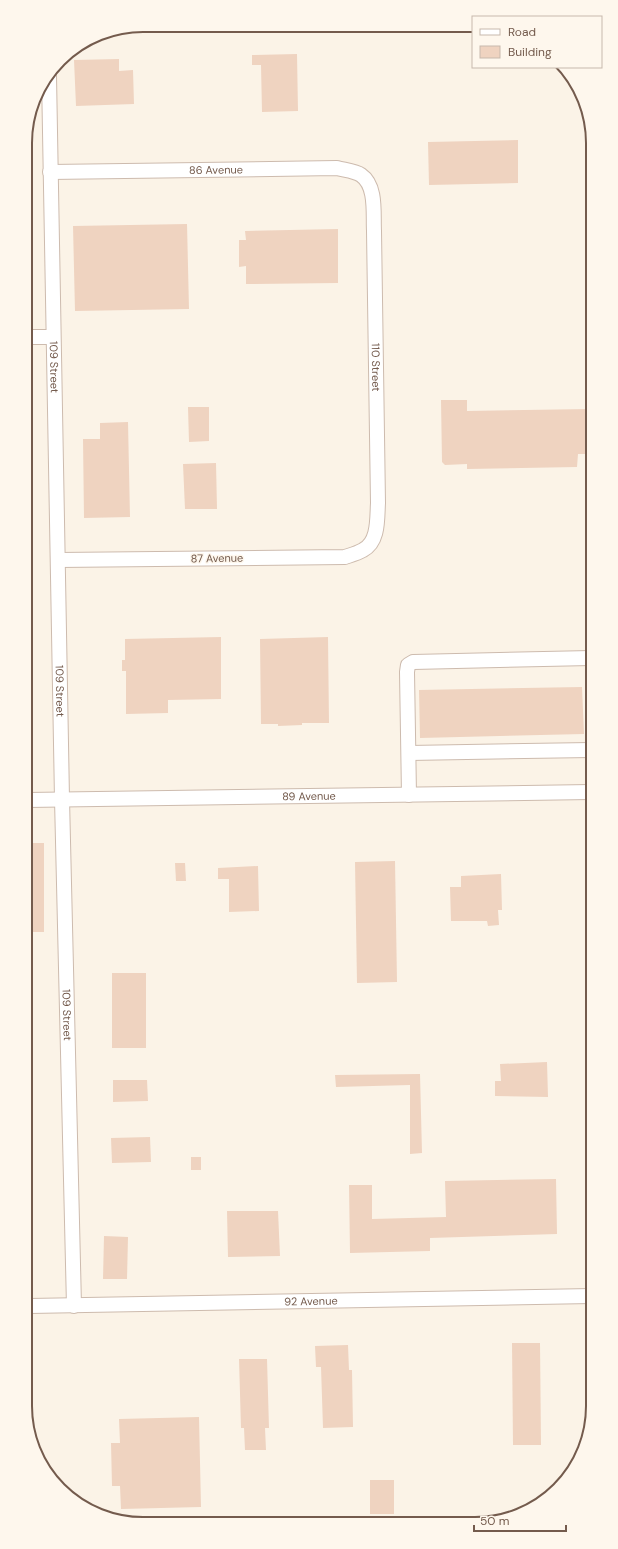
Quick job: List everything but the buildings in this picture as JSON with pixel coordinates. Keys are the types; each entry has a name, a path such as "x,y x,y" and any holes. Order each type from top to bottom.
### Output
{"street":[{"name":"109 Street","path":"49,84 62,799 74,1306"},
{"name":"86 Avenue","path":"50,172 337,168 360,174 368,182 372,191"},
{"name":"110 Street","path":"372,191 374,231 378,503 376,532 372,542"},
{"path":"32,337 53,337"},
{"name":"87 Avenue","path":"58,560 345,557 364,550 372,542"},
{"path":"410,795 408,753 408,665 413,662 586,658"},
{"path":"408,753 586,750"},
{"name":"89 Avenue","path":"32,800 586,792"},
{"name":"92 Avenue","path":"32,1306 586,1296"}]}
